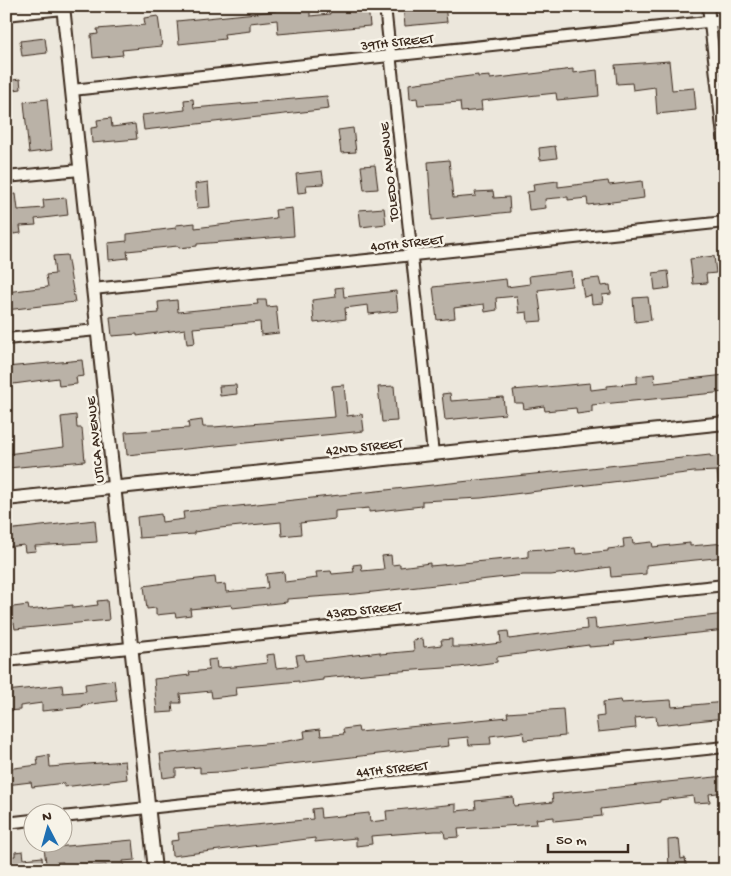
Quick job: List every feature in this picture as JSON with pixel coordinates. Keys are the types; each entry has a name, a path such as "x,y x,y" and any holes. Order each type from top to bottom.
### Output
{"street":[{"name":"TOLEDO AVENUE","path":"384,6 433,454"},
{"path":"708,6 725,154"},
{"path":"6,15 63,7"},
{"name":"UTICA AVENUE","path":"63,7 155,870"},
{"name":"39TH STREET","path":"72,90 725,20"},
{"path":"6,177 80,170"},
{"name":"40TH STREET","path":"93,289 725,222"},
{"path":"6,339 97,330"},
{"name":"42ND STREET","path":"6,499 725,423"},
{"name":"43RD STREET","path":"6,661 725,585"},
{"name":"44TH STREET","path":"72,816 725,747"},
{"path":"6,823 22,821"}],"building":[{"path":"275,6 294,6 295,9 310,8 310,16 330,14 329,6 368,6 370,26 278,34 277,20 250,23 250,31 224,34 225,39 179,44 177,21 276,11"},
{"path":"403,6 445,6 447,22 405,26"},
{"path":"158,16 162,46 122,50 123,55 93,58 91,35 98,34 97,29 145,25 144,18"},
{"path":"45,38 47,53 22,56 20,41"},
{"path":"669,61 672,90 694,88 696,110 657,114 655,87 633,90 632,83 617,84 615,65"},
{"path":"573,69 573,73 597,70 599,96 557,100 556,93 481,101 482,110 461,112 460,102 418,105 417,98 410,99 409,84 478,75 478,77 490,76 490,79"},
{"path":"20,79 21,89 7,91 6,81"},
{"path":"327,96 329,109 144,130 142,115 185,110 184,100 193,99 194,108"},
{"path":"47,99 52,150 29,153 24,102"},
{"path":"111,118 112,127 135,124 137,139 92,143 91,128 98,127 97,120"},
{"path":"353,128 356,152 341,153 338,130"},
{"path":"555,146 557,158 540,160 539,148"},
{"path":"449,160 453,198 476,196 475,192 493,191 494,198 509,197 510,212 432,220 428,162"},
{"path":"375,165 378,189 364,190 361,166"},
{"path":"322,171 324,184 306,185 307,192 298,193 296,174"},
{"path":"558,181 558,187 608,181 609,185 642,181 644,198 588,205 587,198 568,200 568,197 545,199 546,208 529,210 527,192 534,191 533,184"},
{"path":"208,182 210,207 197,208 195,184"},
{"path":"16,194 18,210 44,208 43,200 66,198 68,215 35,219 36,225 20,226 21,233 13,234 11,221 6,222 6,195"},
{"path":"292,208 294,236 197,244 197,246 179,248 178,246 127,251 128,258 109,260 108,243 127,241 127,234 176,228 176,225 195,223 195,228 276,218 275,210"},
{"path":"384,208 386,224 361,227 359,210"},
{"path":"67,255 75,302 6,310 6,292 48,287 46,275 55,274 53,256"},
{"path":"714,256 716,273 706,274 707,283 693,284 690,259"},
{"path":"571,271 572,286 538,290 542,321 528,322 527,312 519,313 517,296 496,298 497,310 485,312 484,304 454,308 455,318 437,320 433,287 506,279 507,287 530,284 529,276"},
{"path":"668,271 670,288 655,290 653,273"},
{"path":"599,278 601,286 610,285 611,294 602,295 603,303 592,304 591,295 584,297 581,280"},
{"path":"343,287 344,297 396,291 398,311 369,314 368,305 345,308 346,319 314,323 312,300 336,297 335,288"},
{"path":"648,297 651,320 635,322 633,298"},
{"path":"177,300 178,312 258,304 257,300 266,300 267,307 276,306 279,333 261,335 260,322 193,328 195,343 187,344 185,329 137,336 137,334 112,336 110,317 159,313 158,302"},
{"path":"82,360 84,376 76,377 77,384 59,386 58,378 6,385 6,367"},
{"path":"654,374 655,383 725,375 725,392 592,405 592,412 577,414 576,408 545,411 544,406 524,409 523,403 515,403 513,390 590,383 591,390 607,388 607,386 637,383 637,376"},
{"path":"236,385 237,394 220,396 219,386"},
{"path":"344,385 347,416 362,414 364,431 127,455 125,432 189,428 188,422 202,420 203,427 214,427 335,417 332,386"},
{"path":"394,386 397,421 382,422 378,387"},
{"path":"450,393 451,401 503,397 505,414 445,420 442,394"},
{"path":"76,415 77,428 82,428 85,461 8,468 7,454 64,447 61,417"},
{"path":"710,455 711,457 725,455 725,490 719,490 717,471 694,472 481,498 422,501 422,506 369,512 369,508 335,511 335,519 300,523 301,534 282,536 281,522 220,528 194,532 194,534 139,538 137,517 161,514 162,522 184,519 183,512"},
{"path":"95,520 97,542 35,546 36,551 25,552 24,545 7,547 6,530"},
{"path":"632,538 633,544 652,542 653,547 690,543 690,546 725,543 725,557 646,565 646,574 611,577 610,567 551,575 523,575 356,594 287,599 287,602 232,608 231,605 190,609 191,615 176,617 175,613 156,615 156,608 147,609 144,586 215,577 216,585 225,584 226,592 268,588 266,574 284,572 285,582 317,578 316,572 331,571 332,574 354,572 353,565 361,564 362,571 384,569 382,556 391,555 392,565 400,564 400,567 430,563 430,566 528,557 528,550 544,549 544,551 575,548 576,554 608,551 608,549 624,547 623,539"},
{"path":"107,600 109,620 15,629 14,623 6,624 6,608 28,605 29,610 73,605 73,608 98,605 97,601"},
{"path":"725,614 725,630 614,642 615,645 589,647 589,645 497,657 497,662 459,667 323,678 323,680 299,683 299,681 236,687 237,695 212,698 211,691 180,694 181,703 172,703 173,712 157,713 154,679 190,675 189,672 209,670 208,660 216,659 217,668 234,667 267,663 266,655 274,654 276,668 298,666 296,655 304,654 305,661 380,652 380,654 414,651 413,640 423,639 424,647 442,645 441,640 452,639 452,647 501,643 500,632 508,631 509,639 587,629 586,619 595,618 596,629"},
{"path":"114,680 117,701 42,711 42,703 20,706 20,710 6,711 6,691 62,685 63,693 86,691 85,684"},
{"path":"620,700 621,703 671,700 672,707 725,702 725,718 657,725 656,716 635,718 636,728 598,732 596,717 604,716 603,702"},
{"path":"563,709 565,736 524,740 523,732 490,736 491,744 469,745 468,737 448,739 449,746 220,772 200,773 200,767 176,769 176,776 163,778 160,754 275,743 305,738 304,731 320,729 321,736 344,734 343,729 358,727 359,732 508,717 507,713"},
{"path":"49,755 50,767 125,761 127,779 64,787 64,783 32,787 31,782 6,785 6,769 38,765 37,757"},
{"path":"725,776 725,792 709,794 710,802 694,803 693,796 660,800 660,802 601,809 602,816 554,821 554,817 536,819 537,824 458,829 459,837 445,838 444,831 371,836 372,844 356,846 356,838 315,842 315,838 172,856 171,841 179,840 178,833 313,819 312,809 320,808 321,818 369,813 370,822 387,820 386,811 456,804 456,811 476,809 475,801 513,797 514,806 553,802 552,794"},
{"path":"679,839 681,859 685,858 687,870 669,870 668,840"},
{"path":"133,840 135,860 123,861 124,870 106,870 106,865 63,868 63,862 46,863 45,854 72,854 72,845"},
{"path":"22,851 24,859 42,857 43,870 6,870 6,857 15,856 15,852"}]}
